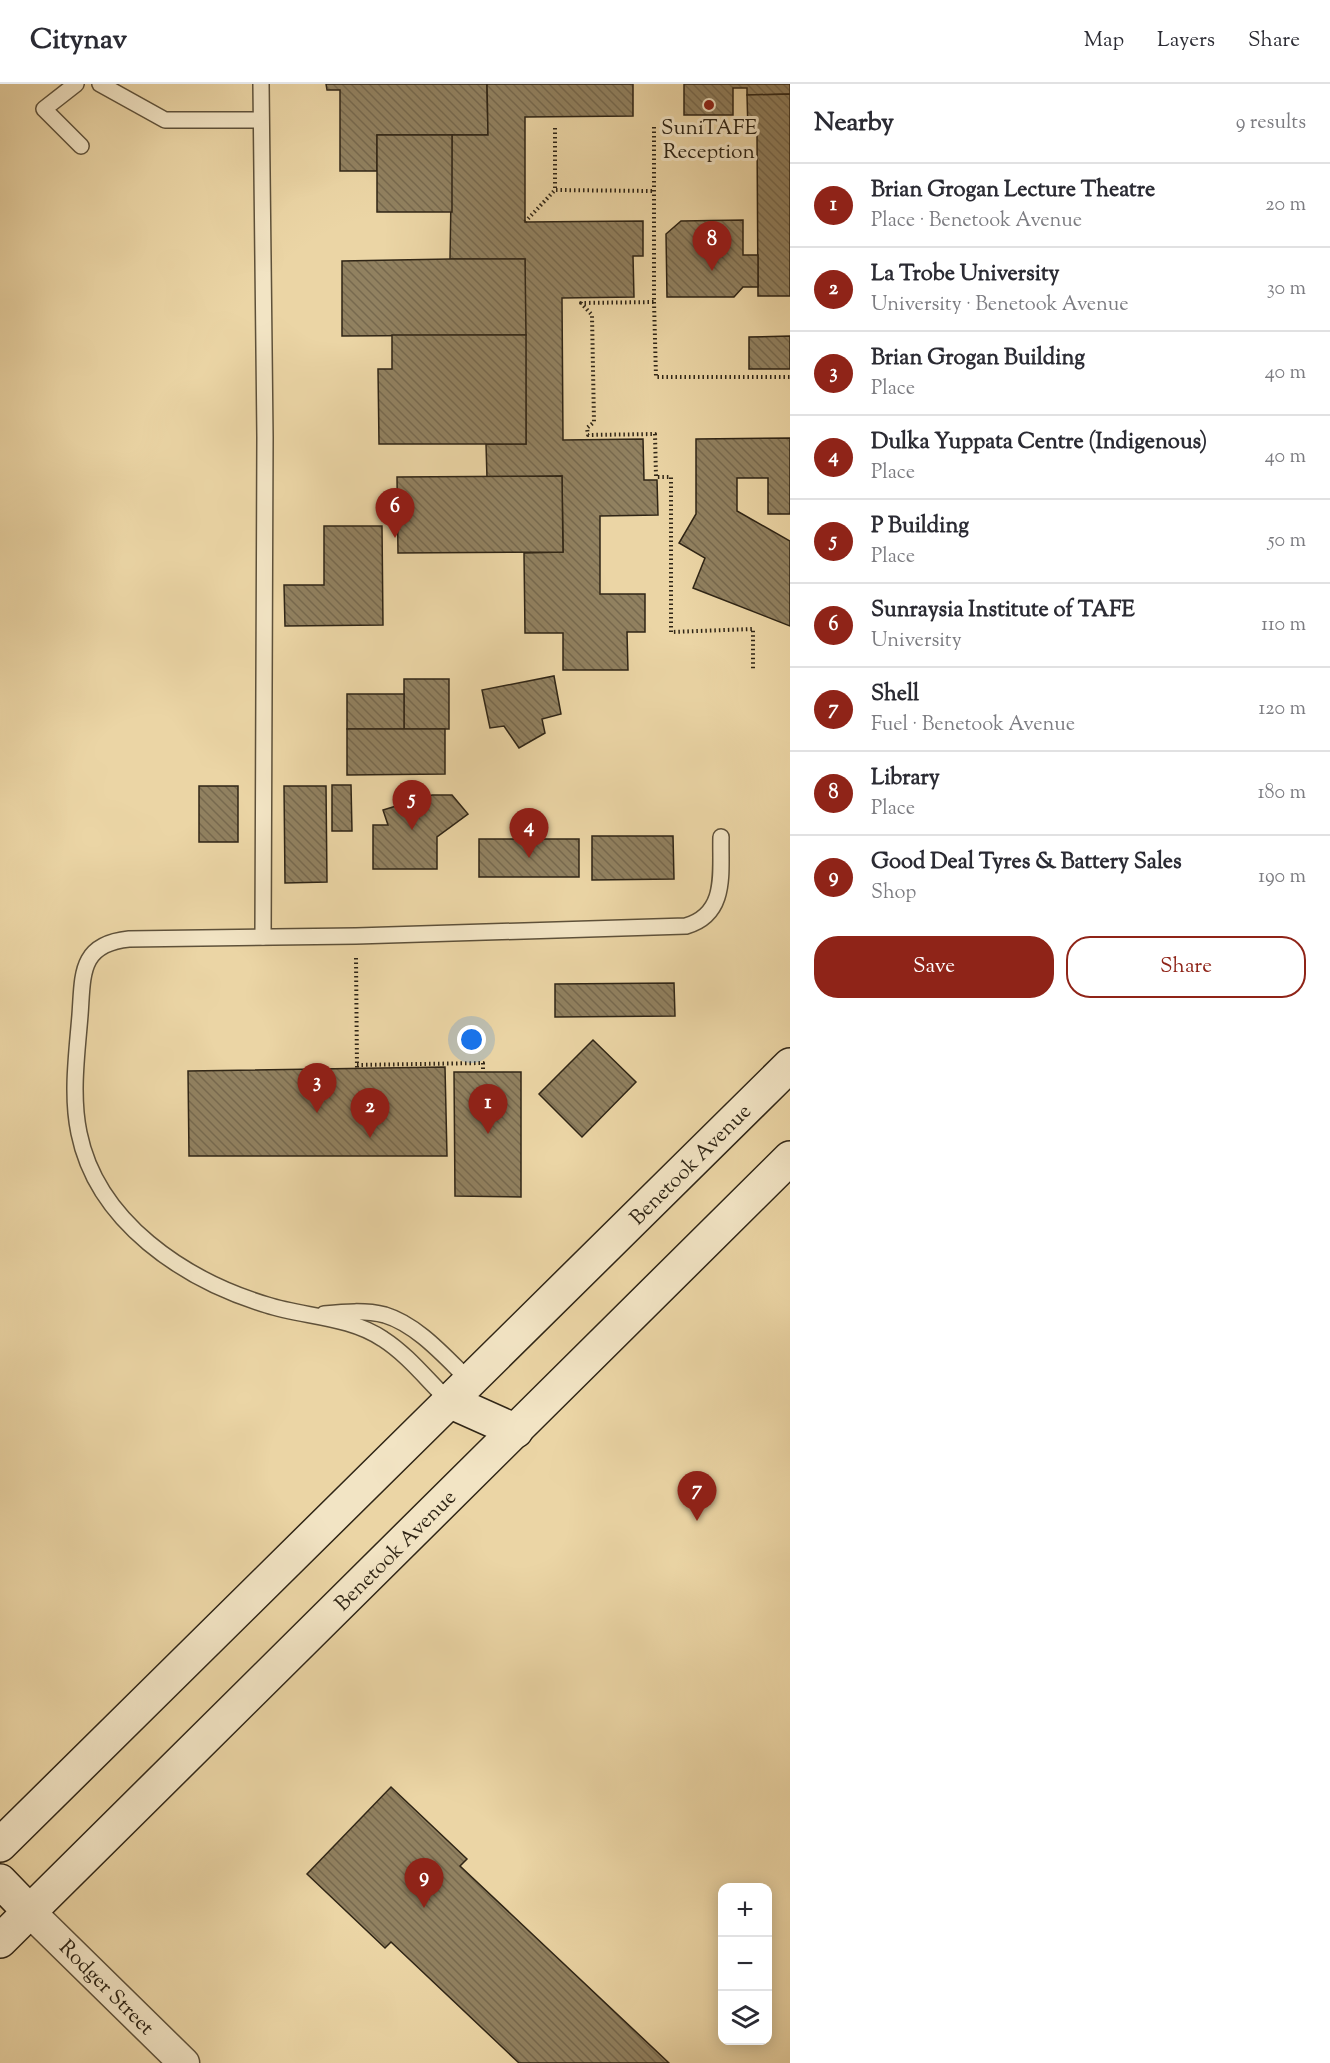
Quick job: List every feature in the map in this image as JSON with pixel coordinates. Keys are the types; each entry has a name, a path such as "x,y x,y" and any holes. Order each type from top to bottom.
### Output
{"main road":[{"name":"Benetook Avenue","path":"0,1845 790,1065"},
{"name":"Benetook Avenue","path":"0,1941 790,1158"},
{"path":"460,1391 516,1431"},
{"path":"0,1881 30,1912"}],"street":[{"name":"Rodger Street","path":"30,1912 184,2063"}],"lane":[{"path":"76,84 44,109 81,146"},
{"path":"100,84 165,120 259,120"},
{"path":"261,84 259,120 265,437 263,937"},
{"path":"460,1391 384,1339 362,1328 312,1314 284,1311 252,1301 215,1285 177,1263 143,1239 118,1214 99,1186 87,1159 76,1112 83,978 87,960 94,952 108,943 129,939 356,936 686,926 700,922 709,915 717,901 720,887 721,837"},
{"path":"312,1314 359,1311 386,1315 417,1333 460,1391"}],"path":[{"path":"654,127 656,377 790,377"},
{"path":"525,222 555,190 555,128"},
{"path":"555,190 653,191"},
{"path":"654,302 581,303 592,315 594,422 587,428 588,435 655,434 656,477 671,477 671,632 753,629 753,669"},
{"path":"712,630 713,638"},
{"path":"356,936 357,1067 483,1063 483,1072"}],"building":[{"path":"326,84 487,84 488,135 377,135 377,171 340,171 340,90 327,90"},
{"path":"487,84 633,84 633,116 525,117 525,222 643,221 643,256 633,256 634,297 562,298 563,440 643,439 644,480 657,480 658,515 600,516 600,594 645,594 645,632 627,632 628,670 563,670 563,633 525,633 524,553 563,552 562,476 487,478 486,444 526,444 525,259 450,259 452,135 488,135"},
{"name":"SuniTAFE Reception","path":"684,84 790,84 790,94 747,95 747,88 733,88 733,115 684,115"},
{"path":"790,94 790,296 758,296 757,132 748,132 747,95"},
{"path":"377,135 452,135 452,212 377,212"},
{"path":"743,220 743,255 758,255 758,287 743,287 734,297 667,297 666,234 681,221"},
{"path":"525,259 526,335 342,336 342,261"},
{"path":"392,335 526,335 526,444 379,444 378,369 392,369"},
{"path":"790,336 790,369 749,369 749,337"},
{"path":"790,438 790,514 768,514 768,478 737,478 737,511 790,541 790,626 693,588 705,558 679,543 696,514 696,439"},
{"path":"562,476 563,552 398,553 397,477"},
{"path":"324,526 382,526 383,625 285,626 284,585 324,585"},
{"path":"554,676 561,714 542,719 545,733 519,748 504,726 490,728 482,690"},
{"path":"404,679 449,679 449,729 404,729"},
{"path":"347,694 404,694 404,729 347,729"},
{"path":"347,729 445,729 445,774 347,775"},
{"path":"332,785 351,785 352,831 332,831"},
{"path":"199,786 238,786 238,842 199,842"},
{"path":"284,786 326,786 327,882 285,883"},
{"path":"432,795 452,795 468,814 437,837 437,869 373,869 373,825 388,825 383,810"},
{"path":"592,836 673,836 674,879 592,880"},
{"path":"479,839 579,839 579,877 479,877"},
{"path":"674,983 675,1016 555,1017 555,984"},
{"path":"593,1040 636,1082 582,1137 539,1094"},
{"path":"445,1067 447,1156 189,1156 188,1071"},
{"path":"454,1072 521,1072 521,1197 455,1196"},
{"path":"391,1787 467,1859 460,1866 669,2063 519,2063 391,1942 385,1948 307,1874"}],"place":[{"name":"SuniTAFE Reception","path":"709,105"},
{"name":"Library","path":"712,271"},
{"name":"Sunraysia Institute of TAFE","path":"395,538"},
{"name":"P Building","path":"412,830"},
{"name":"Dulka Yuppata Centre (Indigenous)","path":"529,858"},
{"name":"Brian Grogan Building","path":"317,1113"},
{"name":"Brian Grogan Lecture Theatre","path":"488,1134"},
{"name":"La Trobe University","path":"370,1138"},
{"name":"Shell","path":"697,1521"},
{"name":"Good Deal Tyres & Battery Sales","path":"424,1908"}]}
